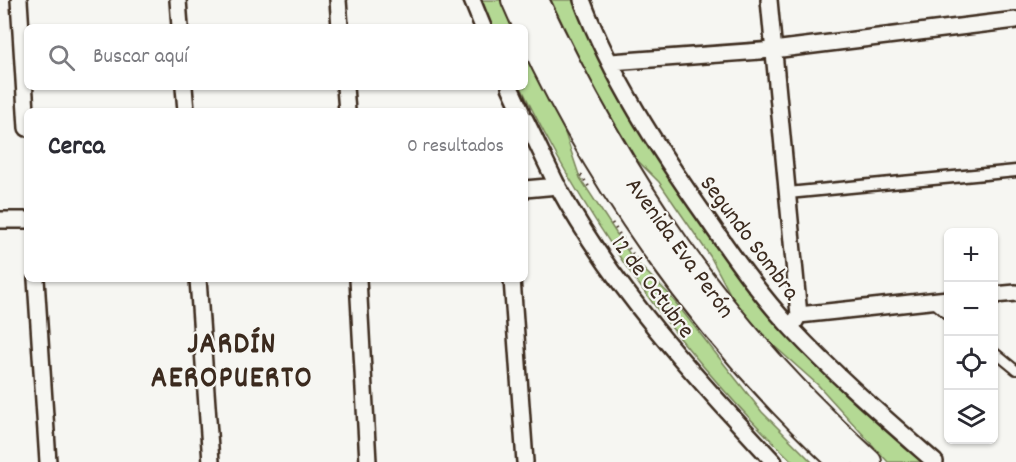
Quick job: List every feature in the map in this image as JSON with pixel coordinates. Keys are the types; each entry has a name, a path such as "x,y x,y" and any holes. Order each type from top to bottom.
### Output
{"main road":[{"name":"Avenida Eva Perón","path":"514,0 525,24"},
{"name":"Avenida Eva Perón","path":"536,0 601,128 681,255 764,357 869,462"},
{"name":"Avenida Eva Perón","path":"528,32 573,120 623,203 664,264 759,381 841,462"}],"street":[{"path":"19,0 24,80"},
{"path":"178,0 180,24"},
{"path":"338,0 340,24"},
{"path":"472,0 482,24"},
{"name":"Segundo Sombra","path":"582,0 610,62 663,155 727,247 856,392 935,462"},
{"path":"769,0 788,194 795,321 944,300"},
{"path":"610,62 773,50 1016,20"},
{"path":"25,90 26,108"},
{"path":"184,90 186,108"},
{"path":"345,90 347,108"},
{"path":"511,90 520,108"},
{"name":"12 de Octubre","path":"528,125 558,186 605,261 689,370 774,462"},
{"path":"788,194 1016,171"},
{"path":"528,189 558,186"},
{"path":"0,220 24,220"},
{"path":"36,282 48,462"},
{"path":"198,282 211,462"},
{"path":"358,282 368,462"},
{"path":"512,282 525,462"},
{"path":"998,295 1016,293"}],"lane":[{"path":"932,301 944,312"},
{"path":"998,356 1016,370"}],"green space":[{"path":"480,0 501,0 512,24 491,24"},
{"path":"551,0 575,0 720,247 926,462 888,462 818,385 763,336 734,301 710,256 659,182 630,153 590,80"},
{"path":"528,59 564,130 580,178 633,259 668,293 762,412 812,462 793,462 713,378 676,333 607,239 547,139 522,90 528,90"}],"district":[{"name":"JARDÍN AEROPUERTO","path":"232,359"}]}
